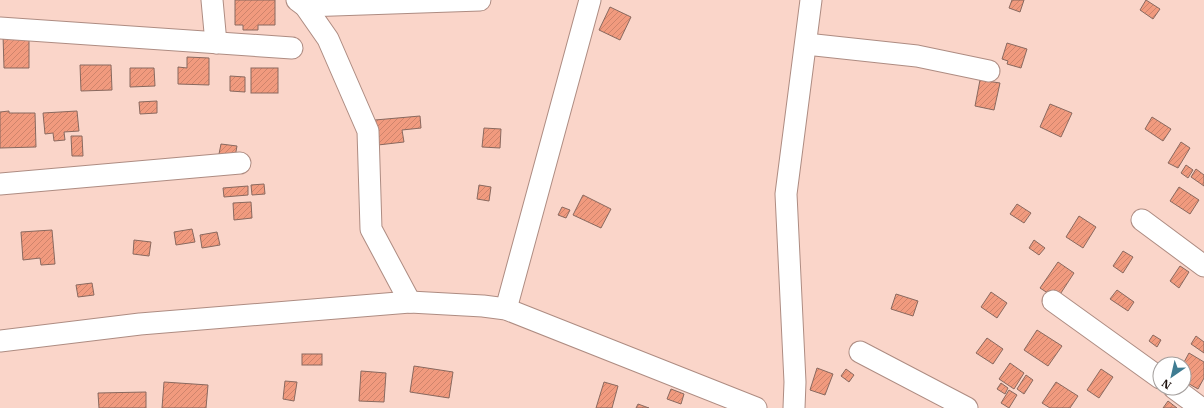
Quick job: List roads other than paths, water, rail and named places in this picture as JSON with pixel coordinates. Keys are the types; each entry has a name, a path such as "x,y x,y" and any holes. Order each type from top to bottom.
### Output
{"street":[{"path":"212,0 216,43"},
{"path":"301,3 480,0"},
{"path":"506,309 590,0"},
{"path":"794,408 795,382 786,194 812,0"},
{"path":"301,3 328,39 368,131 371,229 410,302"},
{"path":"0,28 292,48"},
{"path":"806,44 916,56 989,71"},
{"path":"0,184 240,163"},
{"path":"1142,220 1204,266"},
{"path":"1053,301 1152,372"},
{"path":"0,341 140,324 410,302 483,306 506,309 756,408"},
{"path":"860,352 967,408"},
{"path":"1185,396 1201,408"}]}
